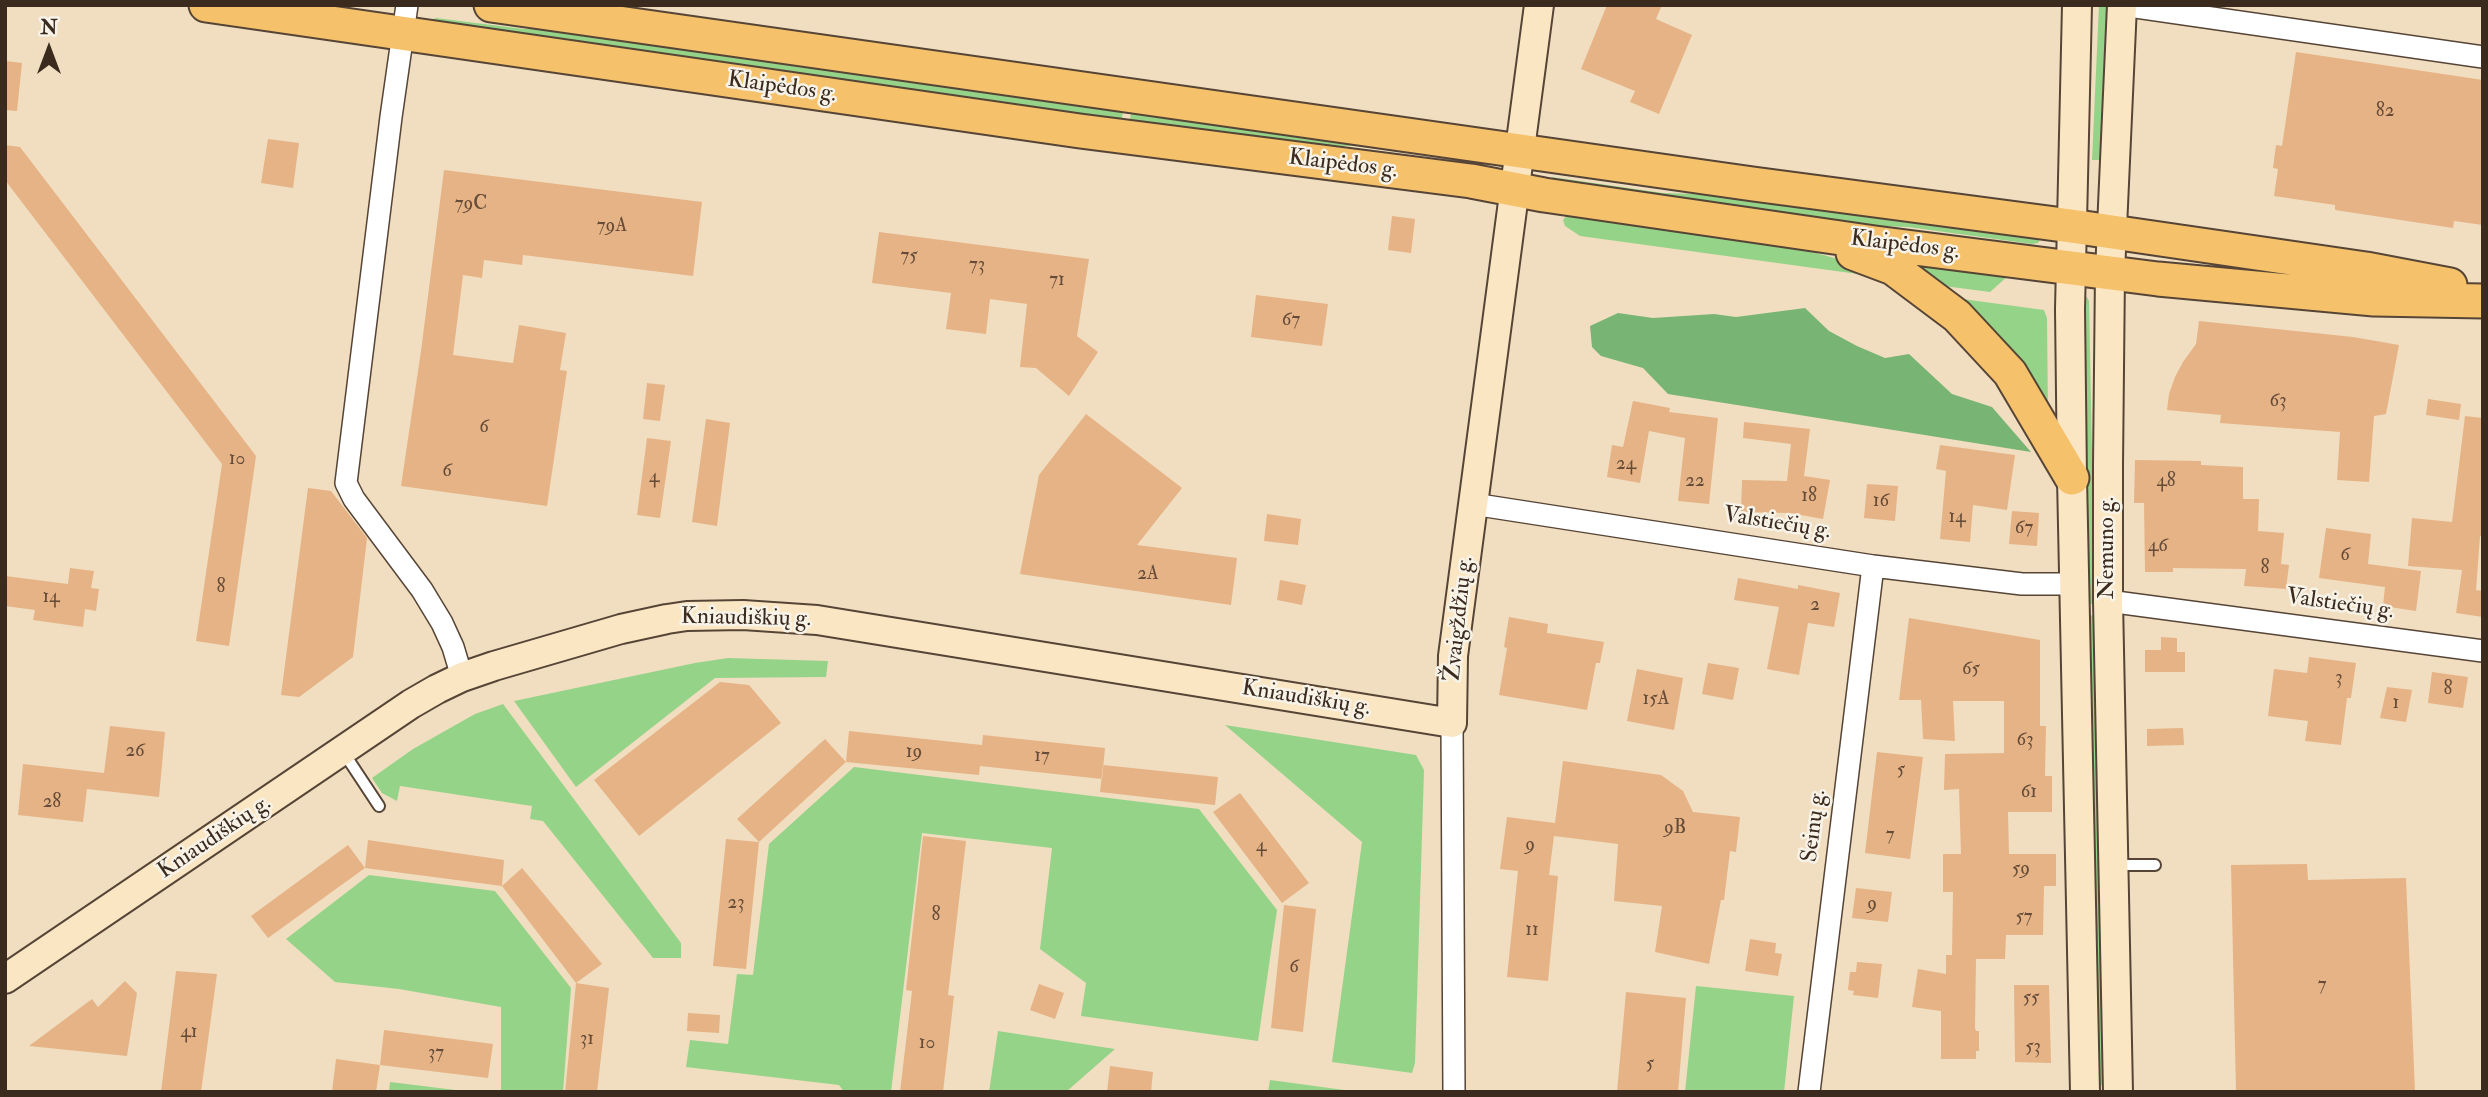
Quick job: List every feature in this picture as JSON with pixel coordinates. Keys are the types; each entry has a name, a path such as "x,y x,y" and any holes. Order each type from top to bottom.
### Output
{"highway":[{"name":"Klaipėdos g.","path":"206,5 405,19 1090,133 1471,181 1515,190 1799,232 2110,272 2374,299 2483,302"},
{"name":"Klaipėdos g.","path":"491,5 1753,184 2071,226 2366,269 2483,290"},
{"path":"1799,232 1893,268 1957,316 2010,373 2072,478"}],"main road":[{"name":"Žvaigždžių g.","path":"1452,723 1453,656 1539,5"},
{"name":"Nemuno g.","path":"2077,5 2071,226 2072,478 2085,1092"},
{"name":"Nemuno g.","path":"2118,1092 2108,601 2110,272 2122,5"},
{"name":"Kniaudiškių g.","path":"5,979 411,704 462,677 667,618 711,615 785,616 1452,723"}],"street":[{"path":"2122,5 2483,57"},
{"path":"405,19 346,483 354,499 422,590 442,623 462,677"},
{"name":"Valstiečių g.","path":"1473,504 1873,566 2022,584 2074,584"},
{"name":"Seinų g.","path":"1809,1092 1873,566"},
{"name":"Valstiečių g.","path":"2108,601 2483,651"},
{"name":"Žvaigždžių g.","path":"1452,723 1454,1092"}],"lane":[{"path":"342,750 379,806"},
{"path":"2114,865 2155,865"}],"green space":[{"path":"2099,5 2108,5 2102,160 2092,160"},
{"path":"436,18 524,29 581,29 1124,106 1121,124 430,25 431,20"},
{"path":"1132,107 1489,162 1354,146 1270,145 1129,125"},
{"path":"1552,177 1663,193 1755,196 2037,236 2040,239 2038,243 2032,244 1908,227 1822,224 1551,185"},
{"path":"1569,213 1798,248 1838,259 1887,278 1580,236 1565,226 1563,220"},
{"path":"1905,259 2009,275 1990,292 1944,286"},
{"path":"2081,297 2087,297 2089,301 2095,604 2086,604"},
{"path":"1955,298 2044,310 2047,318 2048,415"},
{"path":"1805,308 1829,331 1857,346 1885,358 1909,354 1952,394 1992,407 2031,452 1668,394 1643,368 1601,356 1592,347 1590,326 1618,313 1653,318 1714,314 1736,317"},
{"path":"2095,615 2106,1085 2096,1085 2086,616"},
{"path":"728,658 828,661 826,677 715,678 576,787 514,701 695,663"},
{"path":"503,704 681,943 681,958 653,958 543,821 530,819 532,806 400,786 397,801 382,793 372,778 413,749 475,714"},
{"path":"1225,725 1416,755 1424,770 1415,1063 1412,1073 1332,1062 1362,842"},
{"path":"854,767 1199,809 1277,910 1258,1041 1081,1016 1086,983 1040,949 1052,848 922,833 891,1092 844,1092 839,1085 686,1067 690,1040 728,1044 737,974 753,975 769,844"},
{"path":"369,875 495,891 571,988 563,1092 501,1092 501,1007 399,989 335,982 286,939"},
{"path":"1696,986 1794,996 1784,1092 1685,1092"},
{"path":"998,1031 1115,1049 1066,1092 989,1092"},
{"path":"1270,1080 1359,1092 1268,1092"},
{"path":"390,1082 472,1092 389,1092"}],"building":[{"path":"1607,5 1662,5 1656,19 1692,35 1659,114 1630,102 1635,91 1581,69"},
{"path":"2296,52 2483,80 2483,225 2454,221 2453,228 2335,210 2335,205 2274,196 2278,169 2273,168 2276,145 2282,146"},
{"path":"5,61 22,63 17,111 5,110"},
{"path":"268,139 299,143 293,188 261,183"},
{"path":"5,145 20,147 256,456 229,646 196,641 222,464 5,180"},
{"path":"444,170 702,202 693,276 523,255 522,265 484,260 482,278 463,275 453,355 513,363 519,325 566,333 560,370 567,371 547,506 401,486"},
{"path":"1392,216 1415,219 1411,253 1388,250"},
{"path":"879,232 1089,259 1077,336 1098,352 1069,396 1036,368 1020,367 1027,304 990,299 986,334 946,329 951,293 872,283"},
{"path":"1256,295 1328,304 1322,346 1251,337"},
{"path":"2199,321 2353,337 2399,345 2386,414 2374,416 2369,482 2337,480 2340,432 2220,423 2221,415 2167,410 2175,377 2196,344"},
{"path":"647,383 665,385 660,421 643,419"},
{"path":"2428,399 2461,404 2459,420 2426,415"},
{"path":"1633,401 1670,408 1669,412 1718,418 1709,504 1678,501 1685,438 1649,431 1640,483 1607,477 1612,445 1623,447"},
{"path":"1086,414 1182,488 1137,545 1237,558 1231,605 1020,574 1039,475"},
{"path":"2465,416 2483,418 2483,536 2480,536 2476,590 2483,591 2483,617 2456,613 2462,570 2408,566 2412,518 2452,522"},
{"path":"706,419 730,423 717,526 692,522"},
{"path":"1744,422 1810,429 1804,476 1830,480 1823,519 1790,513 1741,512 1742,480 1787,481 1791,444 1743,438"},
{"path":"647,438 671,441 660,518 637,515"},
{"path":"1940,445 2015,455 2007,510 1973,505 1970,542 1940,539 1946,471 1936,469"},
{"path":"2135,460 2201,461 2201,465 2243,467 2243,499 2259,499 2258,531 2284,533 2281,564 2289,565 2286,589 2244,586 2246,569 2173,568 2173,572 2145,572 2144,503 2134,503"},
{"path":"1867,484 1898,486 1895,521 1864,518"},
{"path":"308,488 331,491 367,538 353,657 299,697 281,695"},
{"path":"2012,511 2039,513 2037,546 2009,544"},
{"path":"1267,514 1301,519 1298,545 1264,541"},
{"path":"2326,528 2371,534 2368,564 2421,571 2416,611 2383,606 2385,587 2319,578"},
{"path":"70,568 94,571 91,588 99,589 96,611 85,609 83,627 33,620 35,610 5,606 5,576 68,584"},
{"path":"1738,578 1798,589 1798,585 1840,593 1834,627 1808,623 1799,675 1767,669 1779,607 1734,600"},
{"path":"1280,580 1306,585 1302,605 1277,600"},
{"path":"1509,617 1548,624 1547,633 1604,642 1600,663 1596,663 1587,710 1499,695"},
{"path":"1909,618 2040,640 2040,726 2046,726 2045,776 2052,776 2052,812 2008,812 2009,854 2056,854 2056,886 2044,886 2043,935 2006,935 2005,959 1976,959 1975,1028 1979,1031 1979,1051 1976,1051 1976,1059 1941,1059 1941,1011 1912,1007 1918,969 1946,974 1946,955 1952,955 1953,892 1943,892 1943,854 1961,854 1959,789 1944,790 1945,754 2004,753 2004,701 1953,701 1955,741 1923,739 1921,700 1899,700"},
{"path":"2161,637 2177,638 2177,652 2185,652 2185,672 2145,672 2145,650 2161,650"},
{"path":"2309,657 2356,663 2351,698 2347,698 2341,745 2305,741 2308,721 2268,716 2274,669 2307,673"},
{"path":"1708,663 1739,668 1733,700 1702,694"},
{"path":"1637,669 1683,678 1674,730 1627,721"},
{"path":"2432,672 2468,677 2463,708 2428,703"},
{"path":"720,682 749,685 781,723 639,836 594,780"},
{"path":"2387,687 2412,690 2406,722 2380,718"},
{"path":"110,726 165,732 159,797 87,789 83,822 18,815 23,764 104,773"},
{"path":"2183,728 2184,745 2147,746 2147,729"},
{"path":"849,731 982,745 983,735 1105,748 1102,779 980,766 979,775 846,762"},
{"path":"825,739 846,762 759,842 737,819"},
{"path":"1877,752 1923,757 1910,859 1865,853"},
{"path":"1563,761 1661,775 1683,791 1693,812 1740,817 1736,852 1730,851 1724,900 1721,900 1709,964 1655,952 1662,906 1614,901 1618,844 1554,836 1549,875 1558,876 1548,981 1507,977 1518,871 1500,869 1507,817 1555,823"},
{"path":"1103,765 1218,777 1215,805 1100,792"},
{"path":"1240,793 1309,883 1282,903 1213,812"},
{"path":"923,836 966,841 948,995 954,996 943,1092 900,1092 912,991 906,990"},
{"path":"726,839 759,842 746,969 713,966"},
{"path":"368,840 504,860 502,886 365,868"},
{"path":"348,845 365,868 268,938 251,916"},
{"path":"2307,864 2308,880 2406,878 2415,1092 2236,1092 2231,865"},
{"path":"522,868 602,964 576,983 502,886"},
{"path":"1856,888 1892,892 1888,922 1852,918"},
{"path":"1284,905 1316,909 1303,1032 1271,1028"},
{"path":"1750,939 1776,943 1775,953 1782,954 1778,976 1745,971"},
{"path":"1857,962 1882,964 1878,998 1853,995 1854,991 1848,990 1850,972 1856,972"},
{"path":"176,971 217,974 201,1092 161,1092"},
{"path":"125,981 137,993 127,1056 29,1046 92,999 98,1007"},
{"path":"576,983 609,988 597,1092 565,1092"},
{"path":"1039,984 1064,993 1055,1019 1030,1010"},
{"path":"2014,985 2049,985 2051,1063 2015,1062"},
{"path":"1626,992 1686,998 1678,1092 1617,1092"},
{"path":"688,1013 720,1015 719,1033 687,1031"},
{"path":"384,1030 493,1044 488,1078 380,1065"},
{"path":"336,1059 380,1065 376,1092 332,1092"},
{"path":"1110,1066 1153,1072 1151,1092 1107,1092"}]}
